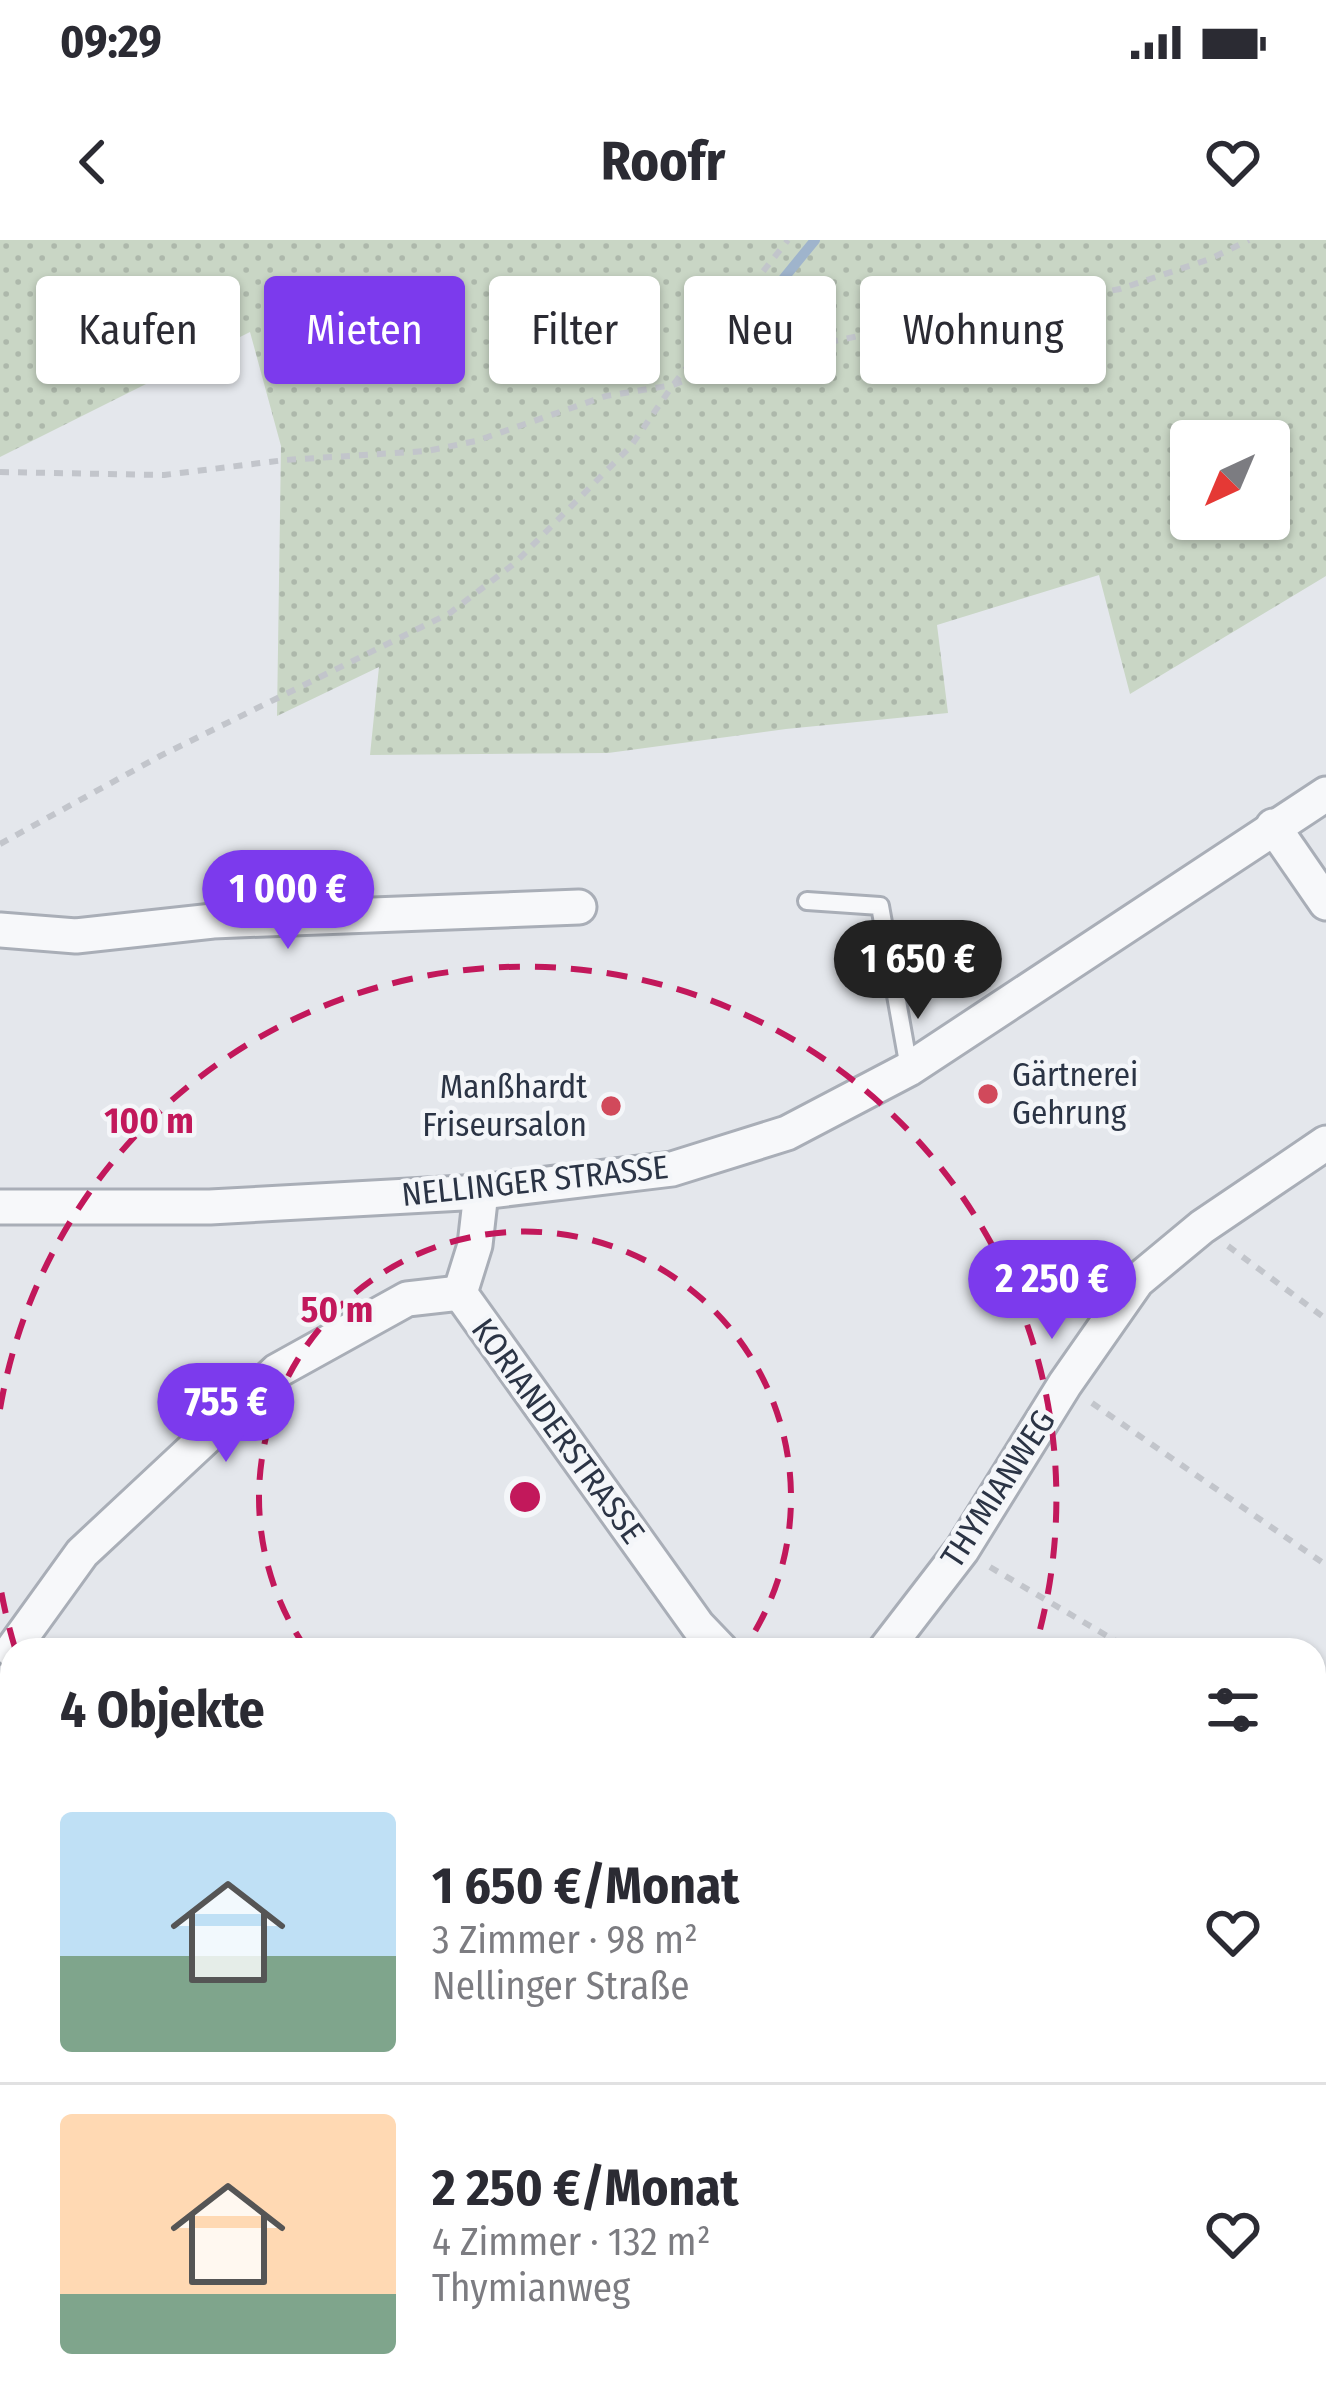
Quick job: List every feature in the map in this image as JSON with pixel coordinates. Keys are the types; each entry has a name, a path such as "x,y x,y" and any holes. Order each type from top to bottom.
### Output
{"street":[{"name":"NELLINGER STRASSE","path":"0,1207 210,1208 481,1192 672,1169 787,1133 909,1069 1326,794"},
{"path":"1273,826 1326,903"},
{"path":"0,929 76,936 213,920 579,907"},
{"name":"THYMIANWEG","path":"894,1638 962,1550 1065,1384 1137,1281 1202,1227 1326,1143"},
{"name":"KORIANDERSTRASSE","path":"481,1192 475,1246 460,1293 710,1638"},
{"path":"21,1638 82,1553 277,1371 407,1299 460,1293"}],"lane":[{"path":"807,901 880,906 909,1069"}],"path":[{"path":"0,844 160,756 450,613 515,563 631,446 788,240"},
{"path":"0,472 164,475 285,460 427,451 476,441 606,396 673,385 724,364 1120,289 1210,259 1250,240"},
{"path":"1202,1227 1326,1319"},
{"path":"1065,1384 1326,1564"},
{"path":"962,1550 1111,1638"}],"green space":[{"path":"0,240 1326,240 1326,576 1130,694 1099,575 937,625 948,713 608,753 370,755 379,667 277,716 281,446 264,384 465,384 465,276 264,276 264,383 250,332 240,337 240,276 36,276 36,384 146,384 0,457"}],"waterway":[{"path":"786,276 815,240"}],"place":[{"name":"Gärtnerei Gehrung","path":"988,1094"},
{"name":"Manßhardt Friseursalon","path":"611,1106"}]}
